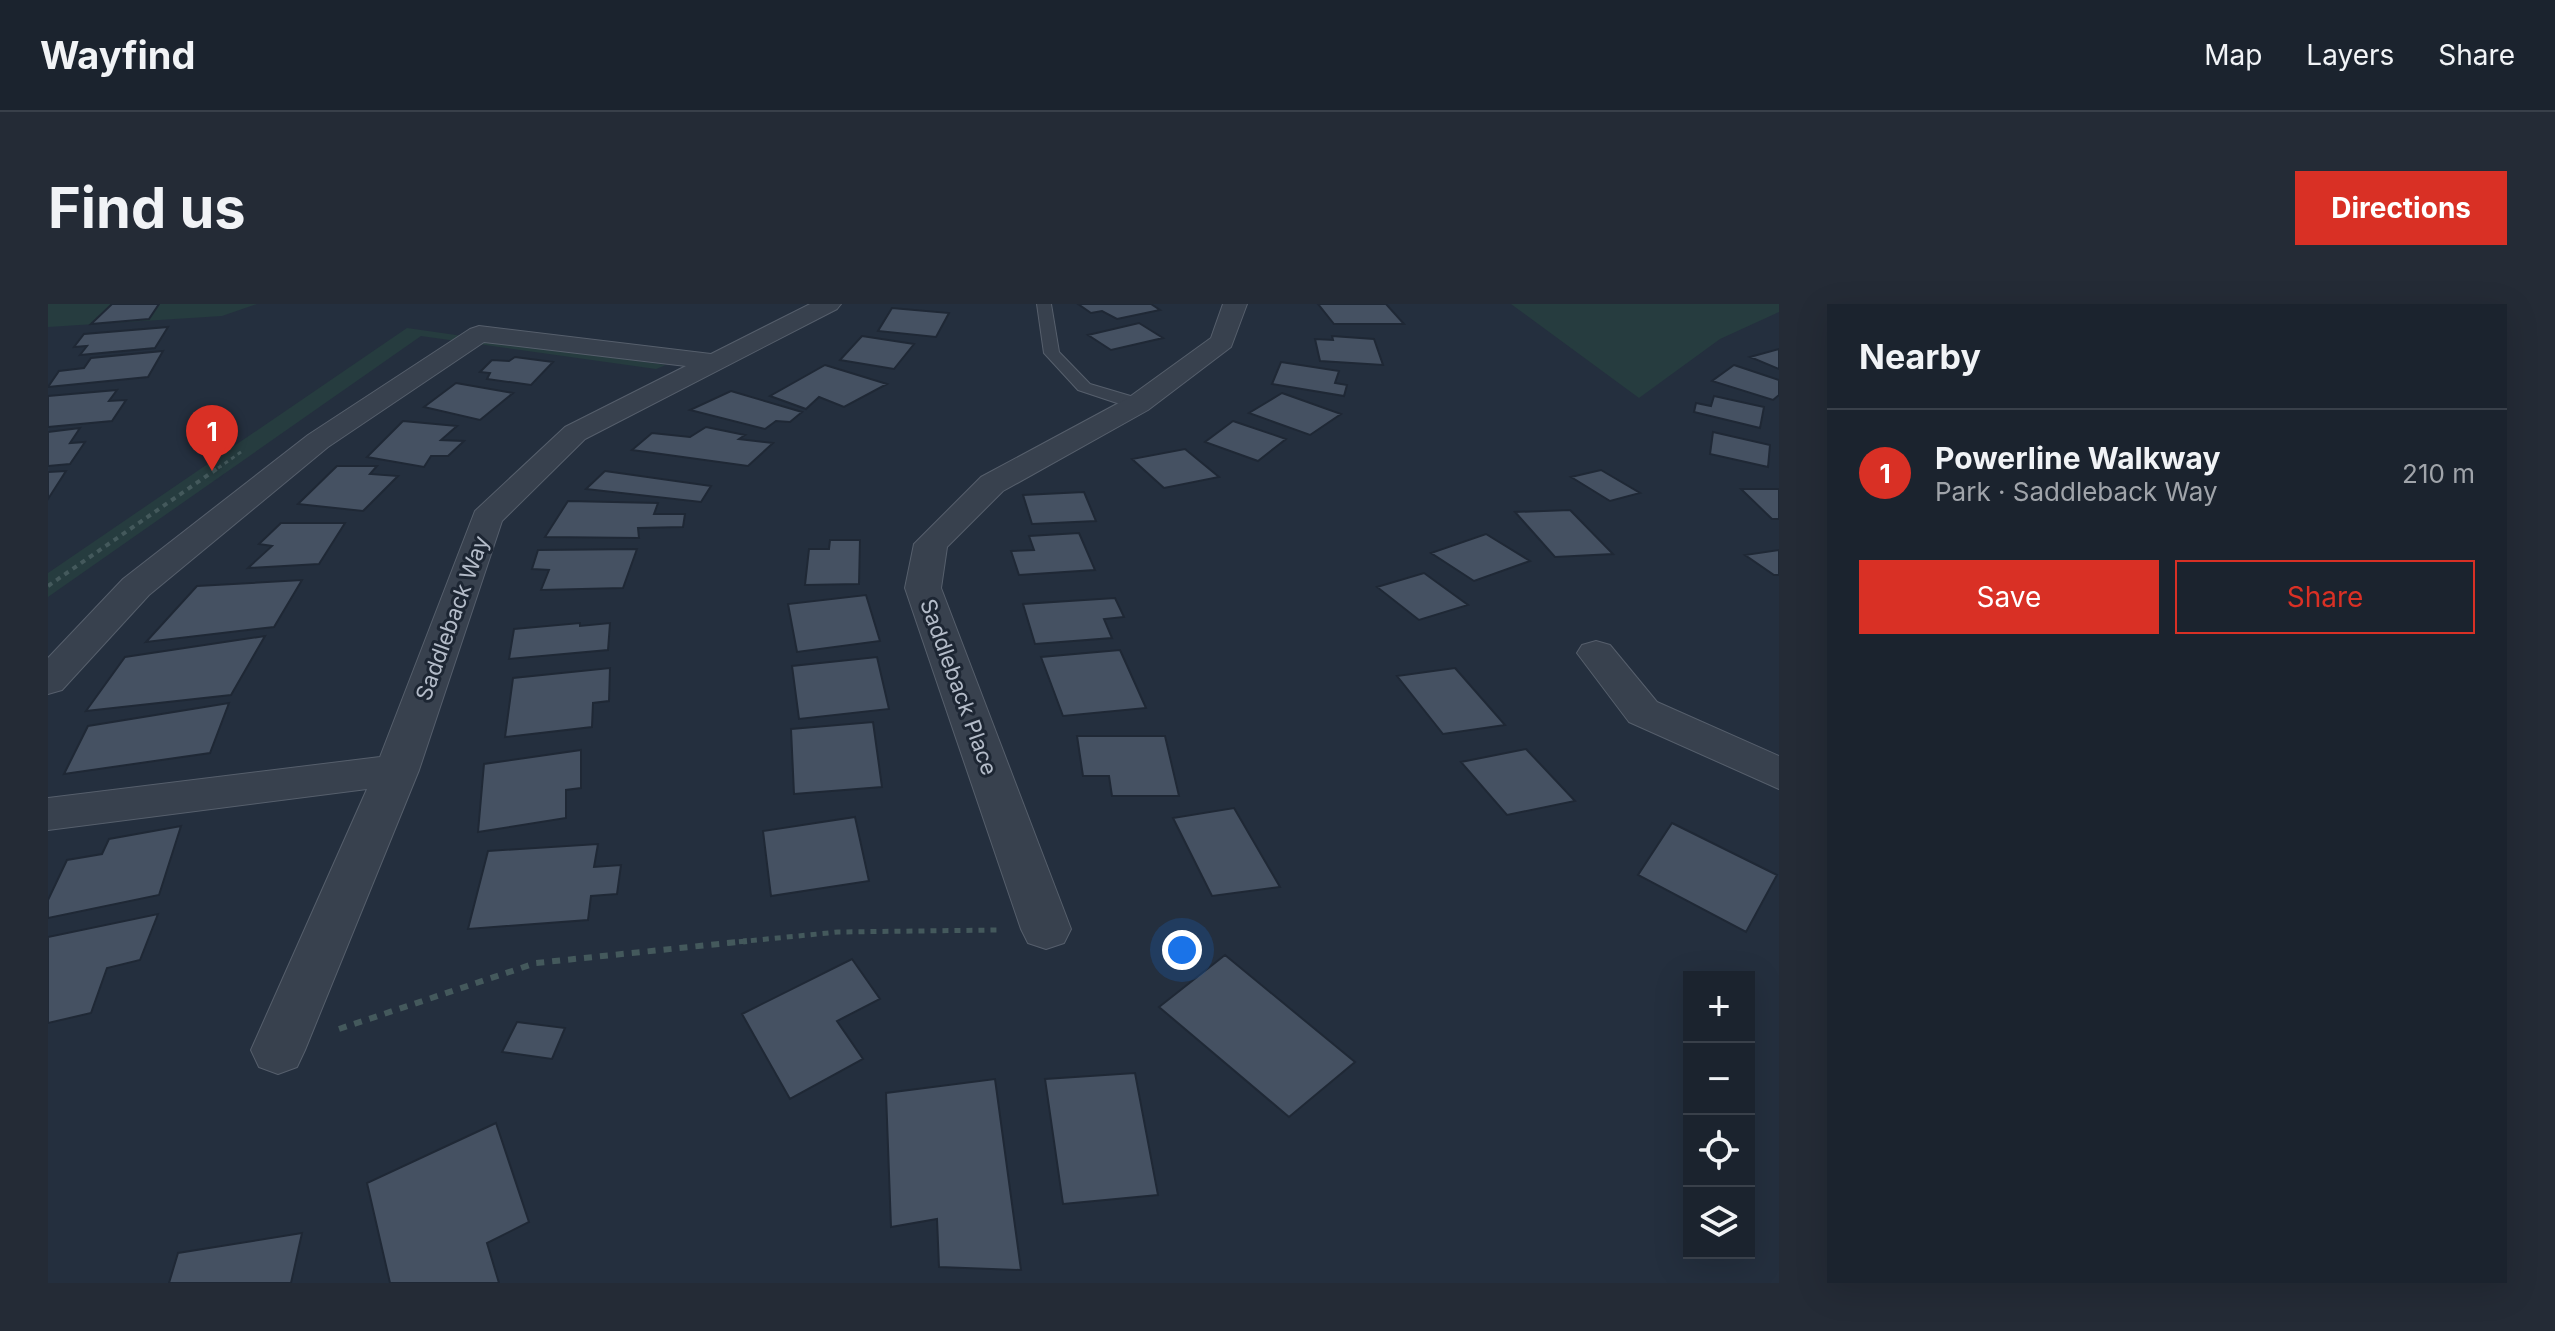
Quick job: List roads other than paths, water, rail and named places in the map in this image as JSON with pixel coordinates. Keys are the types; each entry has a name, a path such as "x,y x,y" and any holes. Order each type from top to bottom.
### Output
{"street":[{"name":"Saddleback Way","path":"278,1050 397,770 487,518 575,433 829,304"},
{"name":"Saddleback Place","path":"1046,929 923,588 931,544 992,484 1138,404 1222,342 1235,304"},
{"path":"48,681 136,587 318,441 479,334 715,362"},
{"path":"1596,653 1643,712 1779,774"},
{"path":"48,814 397,770"}],"lane":[{"path":"1044,304 1052,353 1084,387 1138,404"}],"place":[{"name":"Powerline Walkway","path":"212,471"}]}
